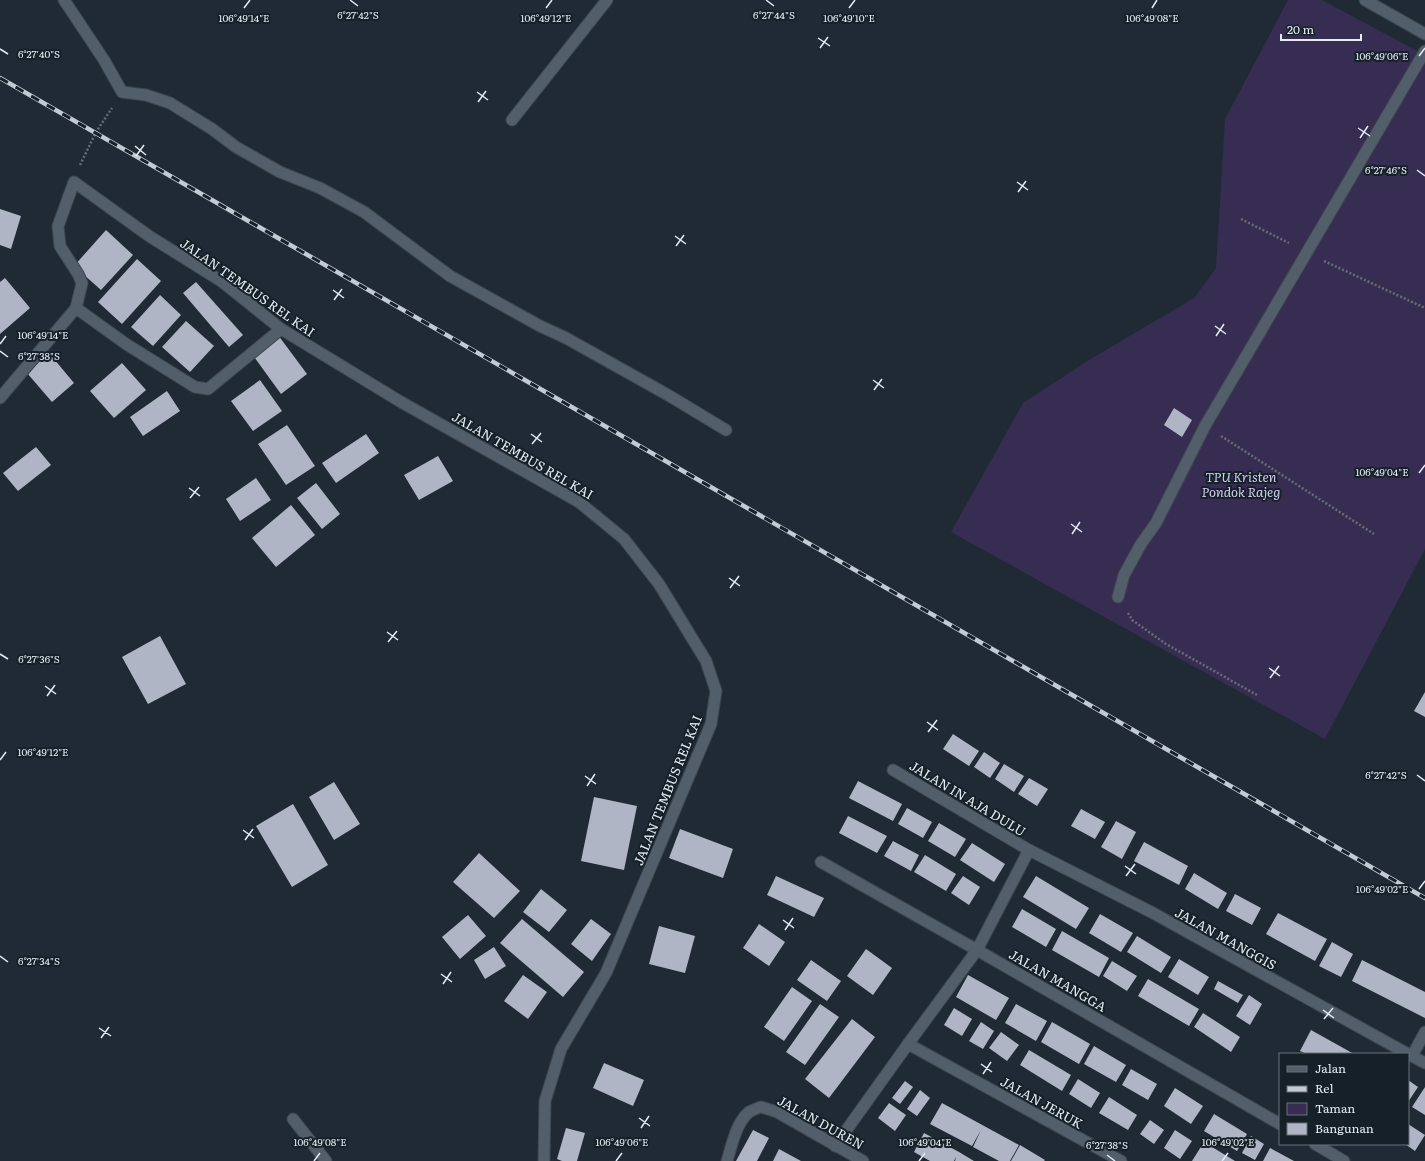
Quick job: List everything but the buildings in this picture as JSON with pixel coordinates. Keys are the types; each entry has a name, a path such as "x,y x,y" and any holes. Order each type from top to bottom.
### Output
{"street":[{"path":"64,0 104,60 122,92 146,95 170,103 212,129 236,147 280,172 320,188 364,212 450,276 540,326 566,338 668,395 726,430"},
{"path":"512,120 607,0"},
{"path":"1365,0 1425,34"},
{"path":"1118,597 1124,575 1141,544 1156,523 1205,426 1308,253 1425,51"},
{"path":"0,398 76,308 82,283 60,246 58,226 74,182"},
{"name":"JALAN TEMBUS REL KAI","path":"74,182 149,236 221,282 281,329 401,402 579,502 624,539 659,584 706,662 716,691 711,724 606,973 561,1049 545,1101 544,1161"},
{"path":"76,308 126,344 195,387 208,389 281,329"},
{"name":"JALAN IN AJA DULU","path":"893,770 1029,850"},
{"path":"835,1146 977,950 1029,850"},
{"name":"JALAN MANGGIS","path":"1029,850 1153,913 1405,1053"},
{"name":"JALAN MANGGA","path":"821,862 1279,1123"},
{"path":"1409,1055 1425,1032"},
{"name":"JALAN JERUK","path":"908,1044 1122,1161"},
{"name":"JALAN MANGGIS","path":"1409,1055 1425,1063"},
{"name":"JALAN DUREN","path":"727,1161 742,1119 750,1112 761,1107 777,1112 863,1161"},
{"path":"293,1119 326,1161"},
{"path":"1316,1145 1344,1161"}],"path":[{"path":"74,182 87,148 122,92"},
{"path":"1241,219 1308,253 1425,308"},
{"path":"1205,426 1374,534"},
{"path":"1118,597 1132,620 1166,644 1257,695"}],"green space":[{"name":"TPU Kristen Pondok Rajeg","path":"1288,0 1322,0 1425,55 1425,549 1325,739 951,532 1023,403 1089,360 1194,298 1216,268 1225,119"}],"railway":[{"path":"0,78 1425,898"}]}
